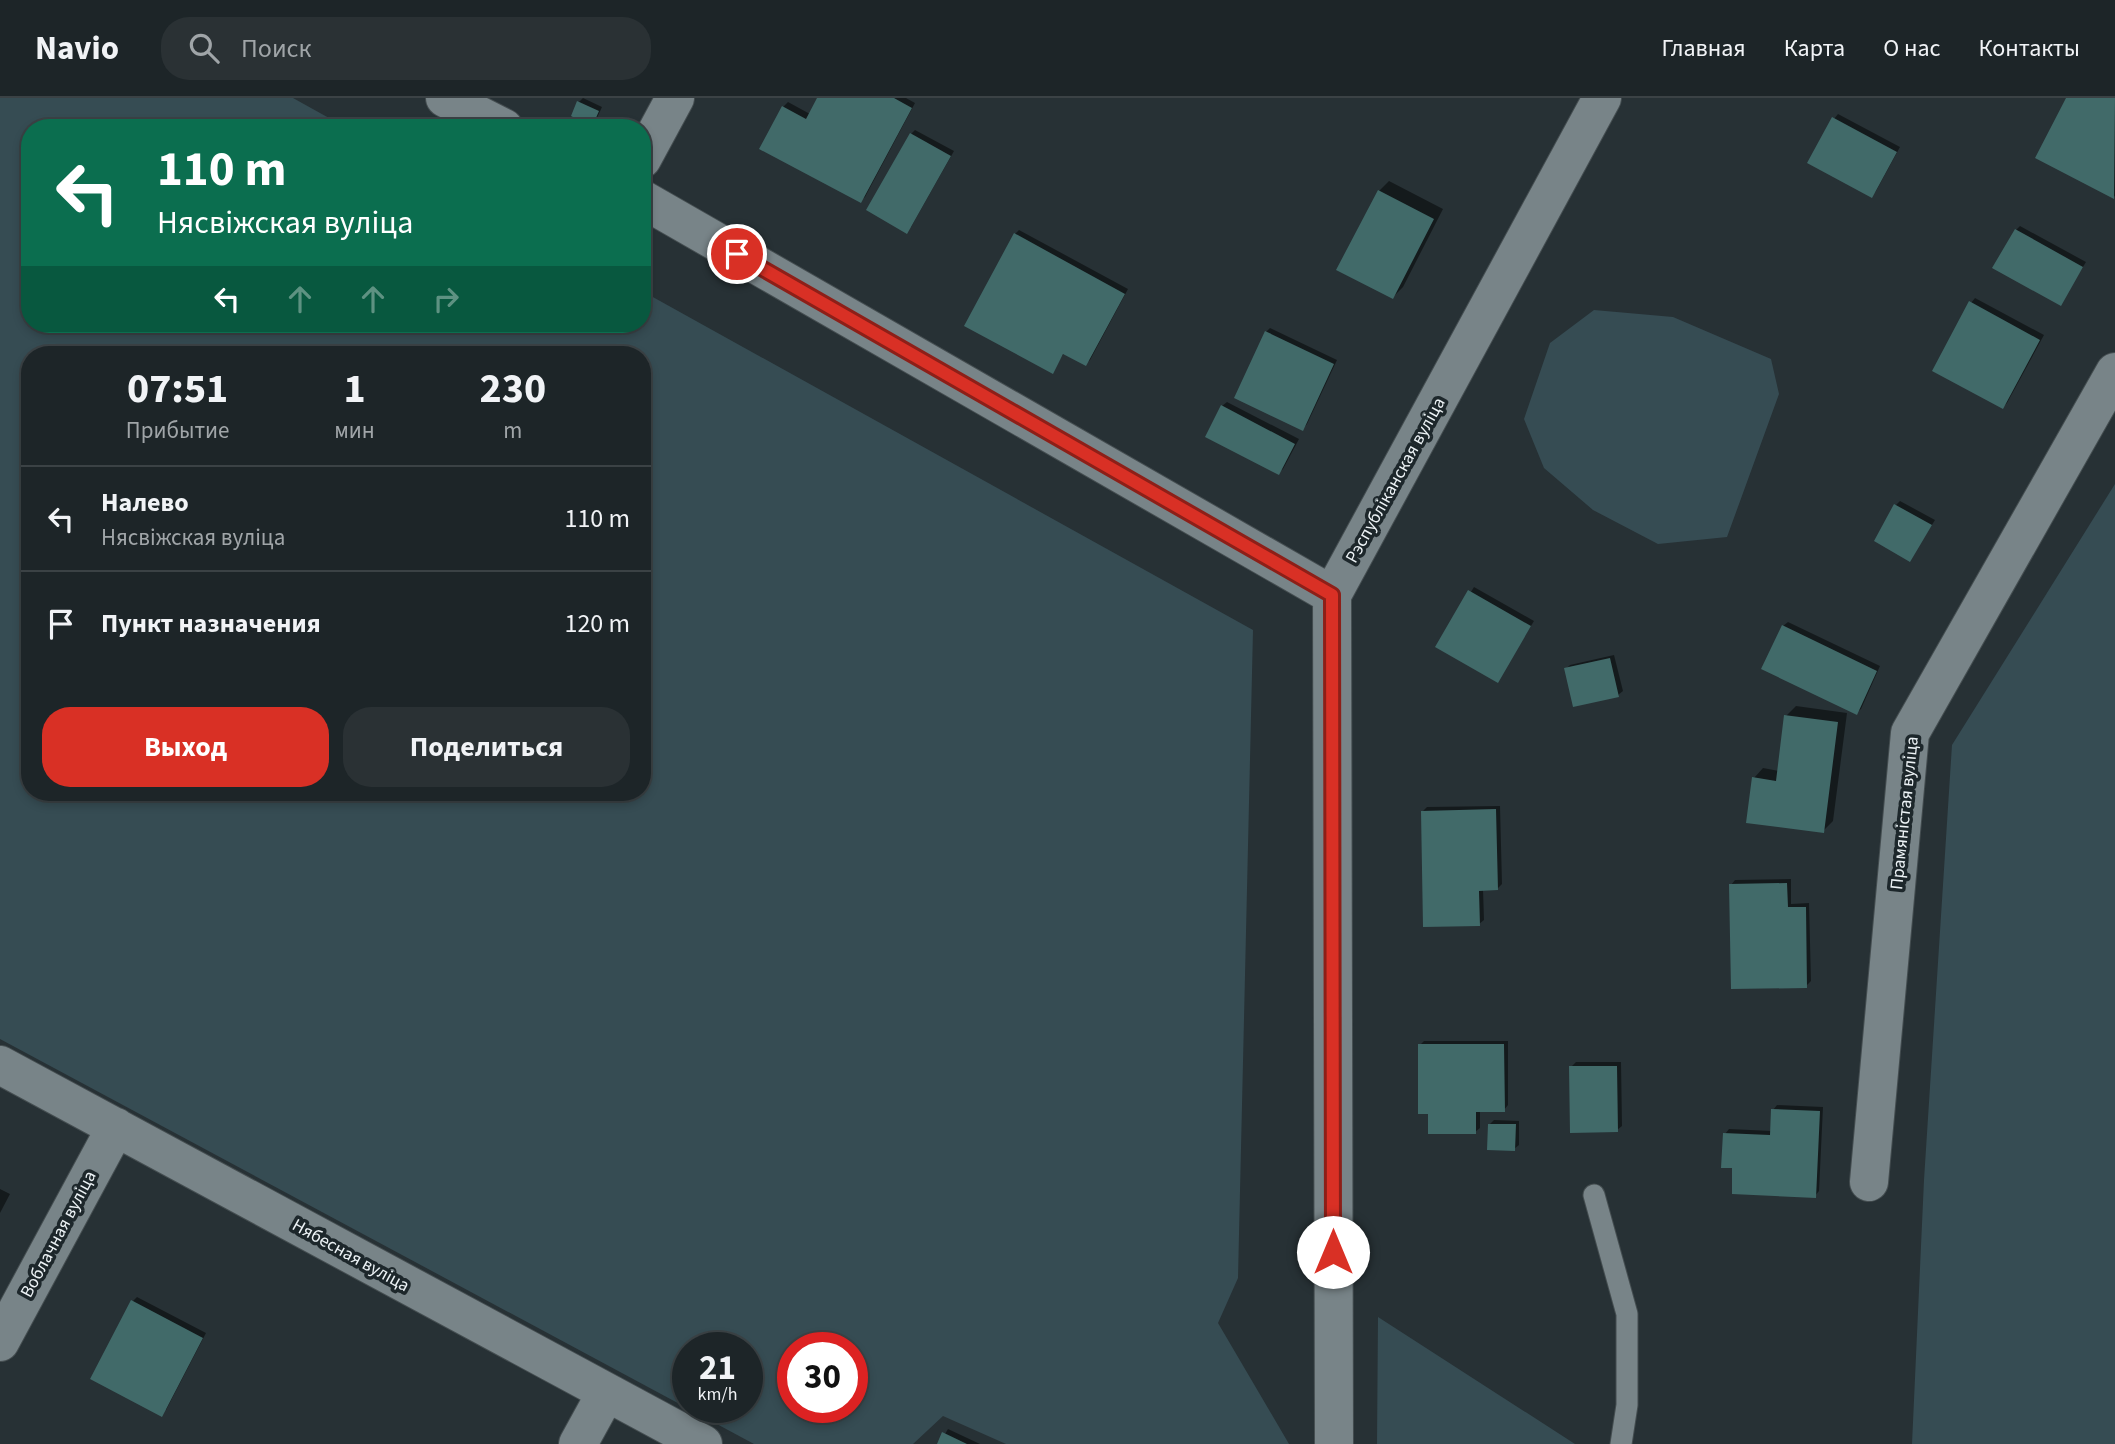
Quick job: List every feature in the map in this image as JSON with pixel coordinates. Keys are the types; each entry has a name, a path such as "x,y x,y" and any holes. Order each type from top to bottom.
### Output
{"street":[{"path":"445,98 486,119"},
{"path":"651,142 675,98"},
{"name":"Рэспубліканская вуліца","path":"1334,1444 1332,595 1602,98"},
{"path":"651,204 1332,595"},
{"name":"Прамяністая вуліца","path":"1869,1182 1910,733 2115,372"},
{"name":"Нябесная вуліца","path":"0,1065 703,1444"},
{"name":"Воблачная вуліца","path":"0,1342 116,1127"},
{"path":"578,1444 606,1393"}],"lane":[{"path":"1594,1195 1627,1314 1627,1405 1621,1444"}],"shaded area":[{"path":"0,98 293,98 331,119 21,119 21,333 651,333 651,296 1253,630 1238,1278 1218,1323 1289,1444 1006,1444 943,1416 913,1444 754,1444 715,1423 763,1423 763,1332 672,1332 672,1400 0,1039"},
{"path":"1594,310 1673,317 1771,359 1779,394 1727,537 1658,544 1593,510 1544,468 1524,419 1550,343"},
{"path":"2115,484 2115,1444 1912,1444 1924,1180 1952,745"},
{"path":"1378,1317 1575,1444 1377,1444"}],"building":[{"path":"817,98 894,98 912,108 861,203 759,149 782,106 806,119"},
{"path":"2066,98 2115,98 2114,199 2035,158"},
{"path":"577,101 599,111 596,119 577,119 571,116"},
{"path":"1832,117 1897,152 1872,198 1807,163"},
{"path":"910,133 951,156 907,234 866,210"},
{"path":"1378,190 1434,219 1393,299 1336,270"},
{"path":"2015,229 2083,267 2061,306 1992,268"},
{"path":"1014,233 1125,294 1086,366 1063,354 1053,374 964,326"},
{"path":"1969,301 2040,340 2003,409 1932,371"},
{"path":"1265,331 1334,364 1303,431 1234,398"},
{"path":"1221,405 1295,444 1279,475 1205,437"},
{"path":"1894,504 1932,525 1910,562 1874,541"},
{"path":"1468,590 1531,626 1498,683 1435,647"},
{"path":"1782,625 1877,671 1857,715 1761,669"},
{"path":"1610,658 1619,697 1573,707 1564,668"},
{"path":"1784,715 1838,722 1824,833 1746,823 1752,777 1776,781"},
{"path":"1496,809 1498,890 1479,891 1480,926 1423,927 1421,811"},
{"path":"1787,883 1788,907 1806,907 1807,988 1731,989 1729,884"},
{"path":"1418,1044 1504,1044 1505,1112 1476,1112 1476,1134 1428,1134 1428,1114 1418,1114"},
{"path":"1569,1066 1617,1066 1618,1132 1570,1133"},
{"path":"1771,1109 1820,1111 1816,1198 1732,1194 1732,1168 1721,1168 1723,1133 1770,1135"},
{"path":"1488,1124 1516,1124 1515,1151 1487,1150"},
{"path":"131,1300 203,1338 162,1417 90,1379"},
{"path":"942,1432 967,1444 937,1444"}],"route":[{"path":"737,254 1332,595 1333,1252"}]}
